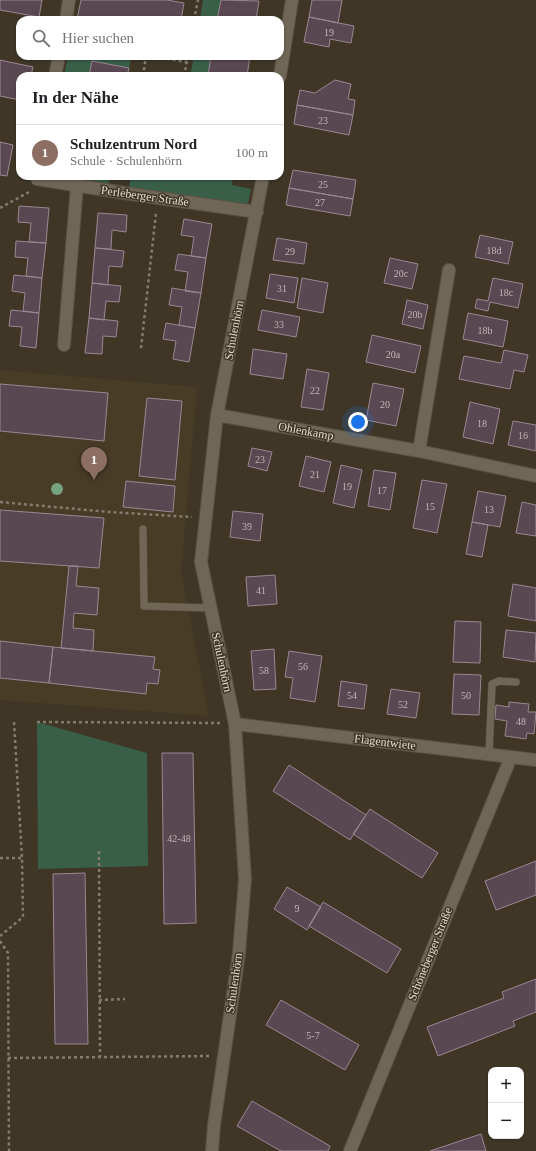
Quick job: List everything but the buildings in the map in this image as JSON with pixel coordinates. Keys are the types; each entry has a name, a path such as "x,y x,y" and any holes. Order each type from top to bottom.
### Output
{"street":[{"path":"67,16 69,0"},
{"path":"284,51 292,0"},
{"path":"57,72 58,60"},
{"path":"281,72 283,60"},
{"name":"Perleberger Straße","path":"43,180 257,212"},
{"name":"Schulenhörn","path":"212,1151 239,953 245,879 235,724 202,562 217,415 262,180"},
{"path":"64,344 77,186"},
{"path":"419,451 449,270"},
{"name":"Ohlenkamp","path":"217,415 419,451 536,476"},
{"name":"Flagentwiete","path":"235,724 536,760"},
{"name":"Schöneberger Straße","path":"350,1151 510,757"}],"lane":[{"path":"143,529 144,606 211,608"},
{"path":"489,754 492,684 500,681 516,682"}],"path":[{"path":"195,16 198,0"},
{"path":"144,72 147,60"},
{"path":"174,60 187,62 185,72"},
{"path":"0,208 49,181"},
{"path":"141,348 158,198"},
{"path":"0,502 123,513 206,518"},
{"path":"0,936 23,917 22,858 14,722"},
{"path":"37,722 235,724"},
{"path":"99,852 100,1057"},
{"path":"0,858 22,858"},
{"path":"0,941 8,953 9,1151"},
{"path":"99,1000 125,999"},
{"path":"8,1058 224,1056"}],"shaded area":[{"path":"0,370 197,387 181,573 209,716 0,700"}],"green space":[{"path":"203,0 221,0 218,16 201,16"},
{"path":"67,60 131,60 129,68 92,61 90,72 65,72"},
{"path":"193,60 210,60 209,72 191,72"},
{"path":"75,180 109,180 108,186"},
{"path":"130,180 233,180 232,185 251,189 248,204 129,188"},
{"path":"37,722 147,753 148,866 38,869"}],"place":[{"name":"Schulzentrum Nord","path":"94,480"}]}
